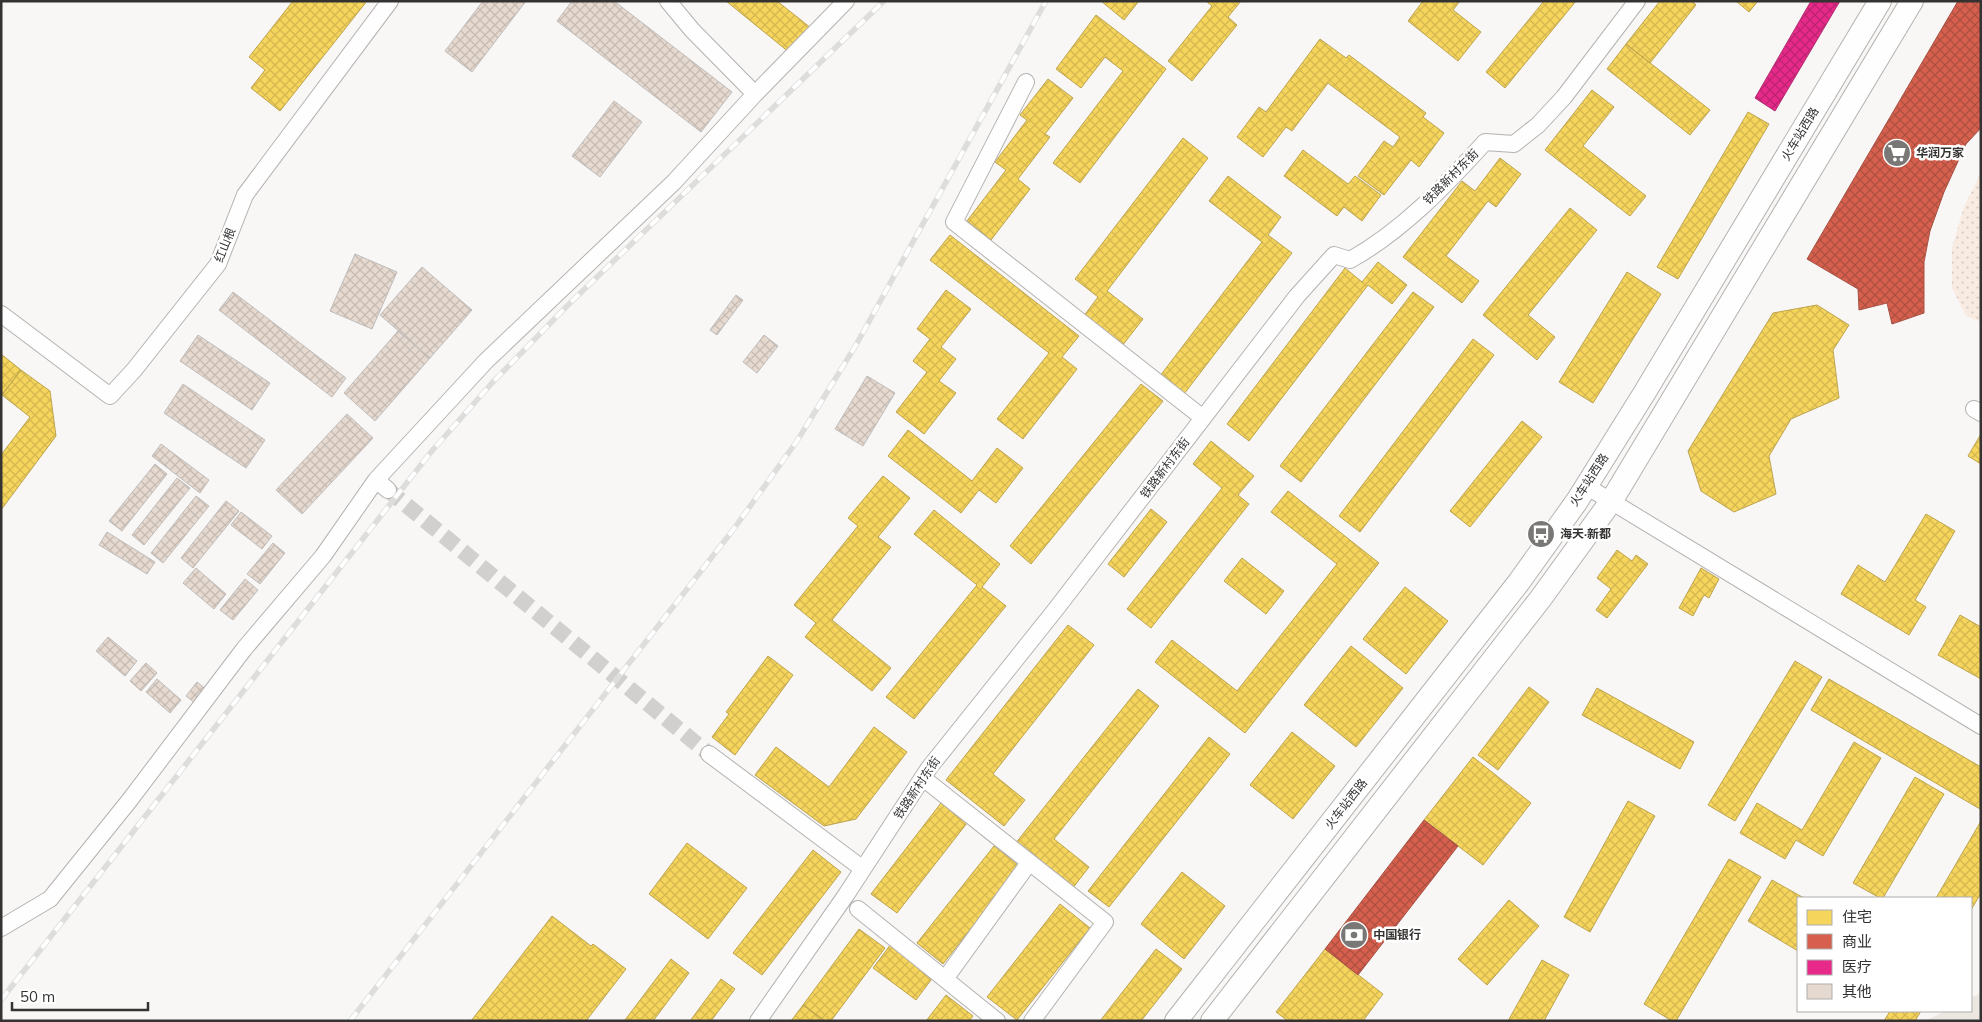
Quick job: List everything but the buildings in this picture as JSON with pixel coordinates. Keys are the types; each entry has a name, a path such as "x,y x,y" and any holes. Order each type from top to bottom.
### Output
{"main road":[{"name":"火车站西路","path":"1176,1021 1519,582 1586,486 1645,392 1880,1"},
{"path":"1212,1021 1541,598 1612,500 1912,1"}],"street":[{"name":"红山根","path":"1,314 110,396 134,370 218,264 245,194 390,1"},
{"path":"668,1 692,30 755,94"},
{"path":"1,928 50,899 129,801 250,642 486,361 674,182 755,94 846,1"},
{"name":"铁路新村东街","path":"758,1021 863,869 929,768 1056,609 1297,296 1334,255 1350,260 1373,247 1410,218 1485,142 1514,144 1538,125 1584,73 1637,1"},
{"path":"1026,82 954,222 1203,418"},
{"path":"1586,486 1612,500 1981,726"},
{"path":"709,754 863,869"},
{"path":"923,778 1104,922 1032,1021"},
{"path":"945,979 1029,863"},
{"path":"858,909 945,979 991,1019"}],"shaded area":[{"path":"1981,172 1981,322 1966,316 1952,288 1952,247 1964,207"},
{"path":"1981,993 1981,1021 1925,1021 1943,1012 1972,1012 1972,998"}],"tunnel":[{"path":"388,490 709,754"}],"railway":[{"path":"1,1000 431,452 492,383 568,305 884,1"},
{"path":"350,1021 733,530 797,441 856,345 1046,1"}],"place":[{"name":"华润万家","path":"1897,153"},
{"name":"海天·新都","path":"1541,534"},
{"name":"中国银行","path":"1354,935"}]}
